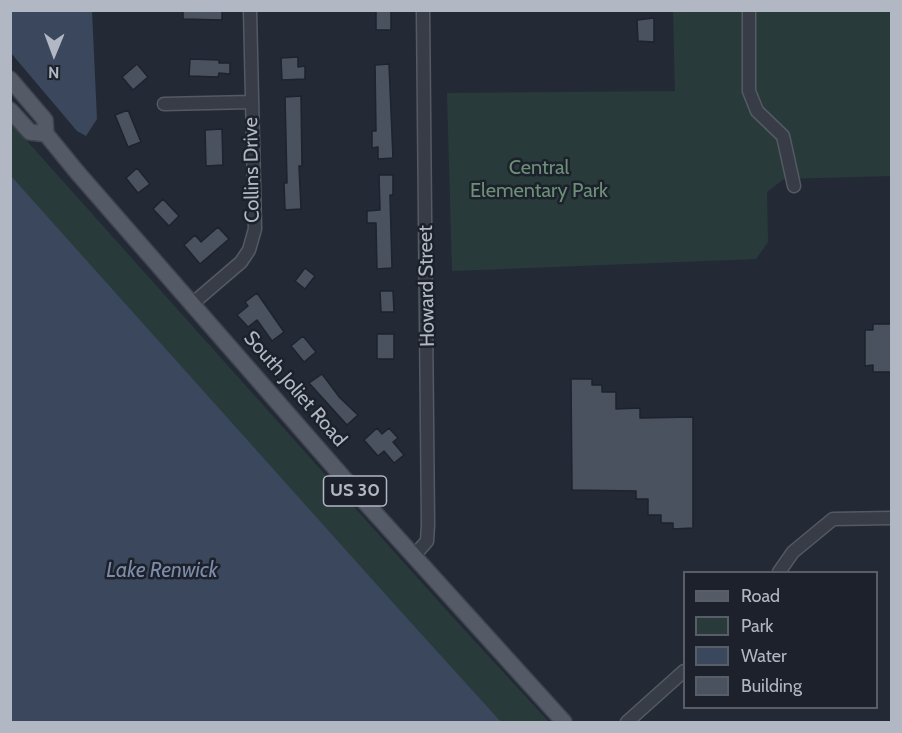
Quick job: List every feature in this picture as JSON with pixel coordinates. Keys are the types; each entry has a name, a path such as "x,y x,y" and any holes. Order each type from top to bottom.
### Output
{"main road":[{"name":"South Joliet Road","path":"10,80 45,120 46,134 192,304 564,723"},
{"name":"South Joliet Road","path":"10,110 30,132 46,134"}],"street":[{"name":"Collins Drive","path":"192,304 226,276 249,250 255,229 250,10"},
{"name":"Howard Street","path":"414,556 427,541 428,525 423,10"},
{"path":"749,10 749,91 757,111 783,136 794,186"},
{"path":"164,104 251,102"},
{"path":"780,571 793,552 833,519 891,518"},
{"path":"627,723 683,671"}],"green space":[{"name":"Central Elementary Park","path":"673,11 891,11 891,176 784,179 767,192 768,242 756,259 452,271 447,93 675,91"},
{"name":"Lake Renwick","path":"10,122 448,612 549,722 11,722"}],"water":[{"path":"10,11 92,11 97,119 86,136 77,131 11,53"},
{"name":"Lake Renwick","path":"10,175 395,605 501,722 11,722"}],"building":[{"path":"183,10 222,10 222,20 183,19"},
{"path":"376,10 391,10 391,30 376,30"},
{"path":"654,18 654,42 638,41 637,20"},
{"path":"298,57 298,67 305,66 305,79 282,80 281,58"},
{"path":"190,59 219,60 219,63 230,63 230,74 219,73 218,77 189,76"},
{"path":"137,64 148,77 133,90 122,77"},
{"path":"389,64 393,158 378,159 378,147 372,148 372,131 376,131 375,65"},
{"path":"301,96 302,166 299,166 301,209 285,210 284,183 287,183 285,97"},
{"path":"128,110 141,142 128,147 115,115"},
{"path":"222,129 223,165 206,166 205,130"},
{"path":"137,168 150,184 138,193 126,178"},
{"path":"379,175 393,175 393,195 390,195 392,268 377,269 376,223 367,223 367,211 380,210"},
{"path":"163,199 179,216 169,226 153,209"},
{"path":"218,227 229,239 200,264 184,245 195,235 201,242"},
{"path":"305,268 315,276 305,289 295,281"},
{"path":"380,291 393,291 394,312 381,312"},
{"path":"257,293 284,332 272,341 257,320 248,327 237,315 248,306 245,302"},
{"path":"873,324 891,324 891,372 873,372 873,365 865,366 865,330 873,330"},
{"path":"377,334 394,334 394,359 377,359"},
{"path":"303,336 316,352 304,362 291,346"},
{"path":"322,374 340,398 358,415 347,425 309,383"},
{"path":"571,379 592,379 592,385 602,385 602,392 616,392 616,409 640,408 640,418 693,417 693,528 673,529 673,523 661,523 661,515 648,515 648,499 636,499 636,491 572,490"},
{"path":"377,428 382,434 389,428 398,438 393,442 404,455 394,463 384,451 378,456 364,440"}]}
